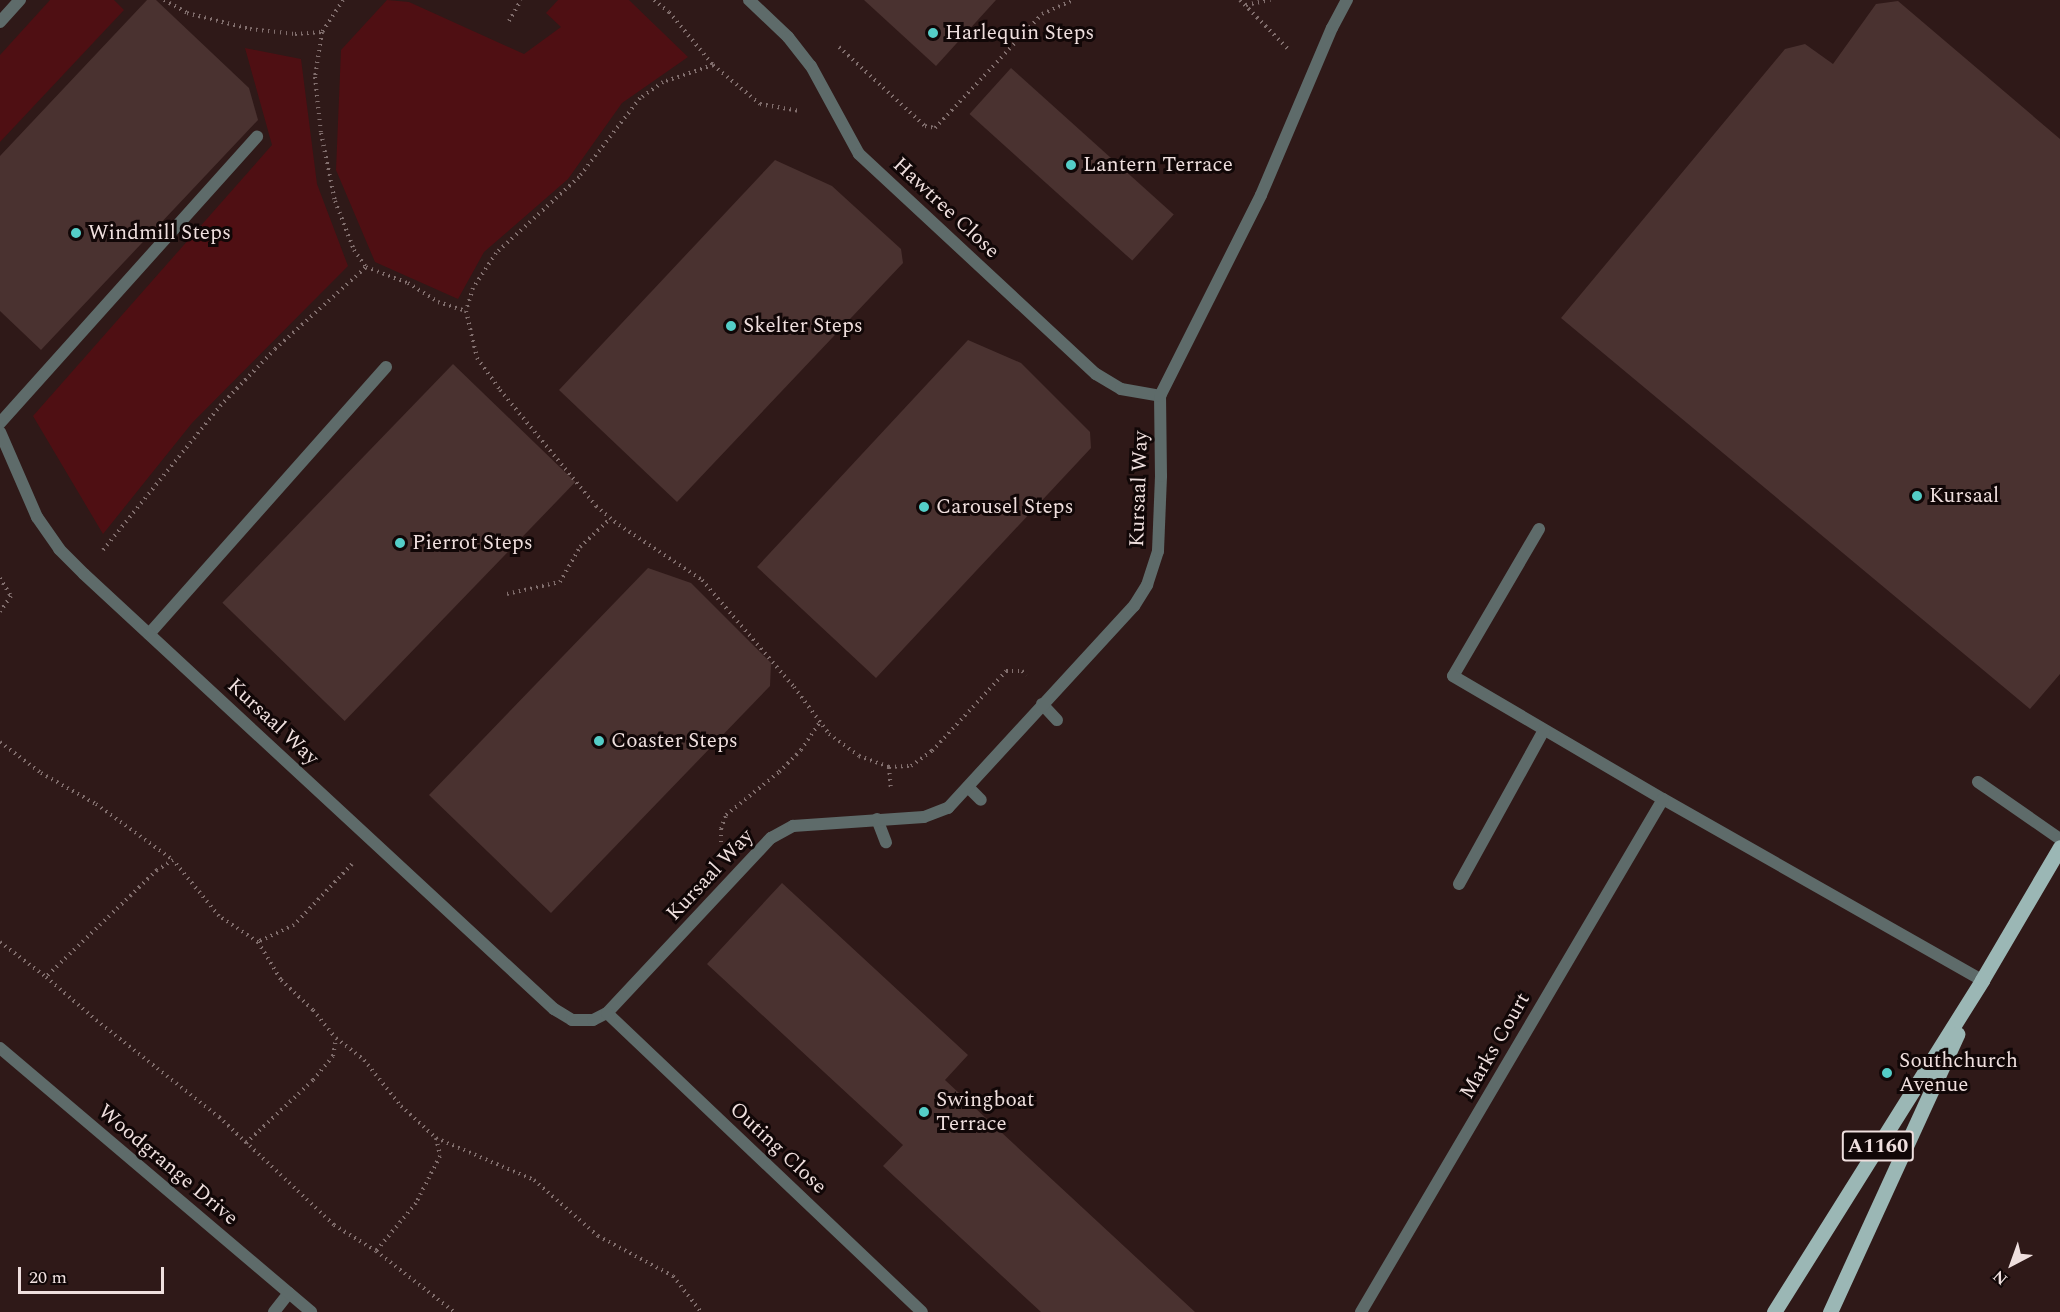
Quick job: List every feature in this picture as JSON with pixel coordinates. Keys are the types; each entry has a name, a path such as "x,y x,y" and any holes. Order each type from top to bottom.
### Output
{"main road":[{"name":"A1160","path":"1774,1312 1982,980 2060,847"},
{"name":"A1160","path":"1830,1312 1982,980"}],"street":[{"path":"0,22 20,0"},
{"name":"Hawtree Close","path":"749,0 788,37 805,59 860,154 1096,374 1121,389 1160,396"},
{"name":"Kursaal Way","path":"0,432 37,517 59,549 84,574 554,1009 572,1020 593,1020 607,1013 771,838 793,826 924,817 948,808 1134,606 1147,585 1158,551 1161,476 1160,396 1261,195 1332,28 1347,0"},
{"path":"0,423 257,137"},
{"path":"149,634 386,367"},
{"path":"1539,529 1453,676 1663,800 1982,980"},
{"path":"1042,704 1057,720"},
{"path":"1459,884 1544,730"},
{"path":"1978,782 2060,839"},
{"path":"968,787 981,800"},
{"name":"Marks Court","path":"1361,1312 1663,800"},
{"path":"877,819 886,842"},
{"name":"Outing Close","path":"607,1013 922,1312"},
{"name":"Woodgrange Drive","path":"0,1048 311,1312"},
{"path":"273,1312 289,1293"}],"path":[{"path":"164,0 187,13 250,29 295,34 322,32"},
{"path":"343,0 322,32 315,77 321,133 334,201 354,250 366,267 408,283 438,302 466,311"},
{"path":"509,21 521,0"},
{"path":"654,0 669,12 713,65 760,104 839,118"},
{"path":"831,40 925,126 935,128 1041,14 1074,0"},
{"path":"1240,0 1295,57"},
{"path":"1246,5 1270,0"},
{"path":"713,65 663,82 640,98 579,177 496,253 473,288 466,311 477,358 494,382 597,506 702,580 780,670 829,734 859,756 889,767 911,766 933,751 1006,671 1022,671 1051,694"},
{"path":"84,574 220,406 275,349 366,267"},
{"path":"507,594 560,582 580,547 611,518"},
{"path":"0,578 11,597 0,612"},
{"path":"729,883 722,859 721,829 726,815 779,772 801,750 820,722"},
{"path":"0,742 41,773 96,804 173,860 219,916 258,942 281,980 314,1010 336,1038 364,1060 401,1106 436,1138 534,1180 598,1236 673,1276 700,1312"},
{"path":"258,942 294,925 374,842"},
{"path":"46,977 157,870 173,860"},
{"path":"0,942 219,1116 334,1225 376,1251 454,1312"},
{"path":"246,1143 313,1080 333,1056 336,1038"},
{"path":"376,1251 416,1203 441,1156 436,1138"}],"shaded area":[{"path":"50,0 114,0 124,10 0,142 0,55"},
{"path":"387,0 409,2 524,54 561,27 546,13 558,0 629,0 688,57 622,103 568,179 484,252 458,299 375,262 336,170 341,50"},
{"path":"245,48 301,59 317,184 348,266 192,423 103,534 33,416 272,145"}],"building":[{"name":"Windmill Steps","path":"147,0 156,0 249,88 258,120 41,350 0,311 0,156"},
{"name":"Harlequin Steps","path":"864,0 996,0 936,66"},
{"name":"Kursaal","path":"1898,1 2060,139 2060,674 2030,709 1561,318 1785,49 1805,44 1833,64 1876,4"},
{"name":"Lantern Terrace","path":"1011,68 1174,215 1132,261 970,114"},
{"name":"Skelter Steps","path":"775,160 832,186 901,249 903,263 677,502 559,390"},
{"name":"Carousel Steps","path":"968,340 1021,363 1090,432 1091,448 876,678 757,567"},
{"name":"Pierrot Steps","path":"453,364 575,482 345,721 222,603"},
{"name":"Coaster Steps","path":"648,568 691,583 771,663 770,686 551,913 429,795"},
{"name":"Swingboat Terrace","path":"782,883 968,1055 945,1080 1195,1312 1041,1312 883,1166 903,1145 707,964"}],"place":[{"name":"Harlequin Steps","path":"933,33"},
{"name":"Lantern Terrace","path":"1071,165"},
{"name":"Windmill Steps","path":"76,233"},
{"name":"Skelter Steps","path":"731,326"},
{"name":"Kursaal","path":"1917,496"},
{"name":"Carousel Steps","path":"924,507"},
{"name":"Pierrot Steps","path":"400,543"},
{"name":"Coaster Steps","path":"599,741"},
{"name":"Southchurch Avenue","path":"1887,1073"},
{"name":"Swingboat Terrace","path":"924,1112"}]}
